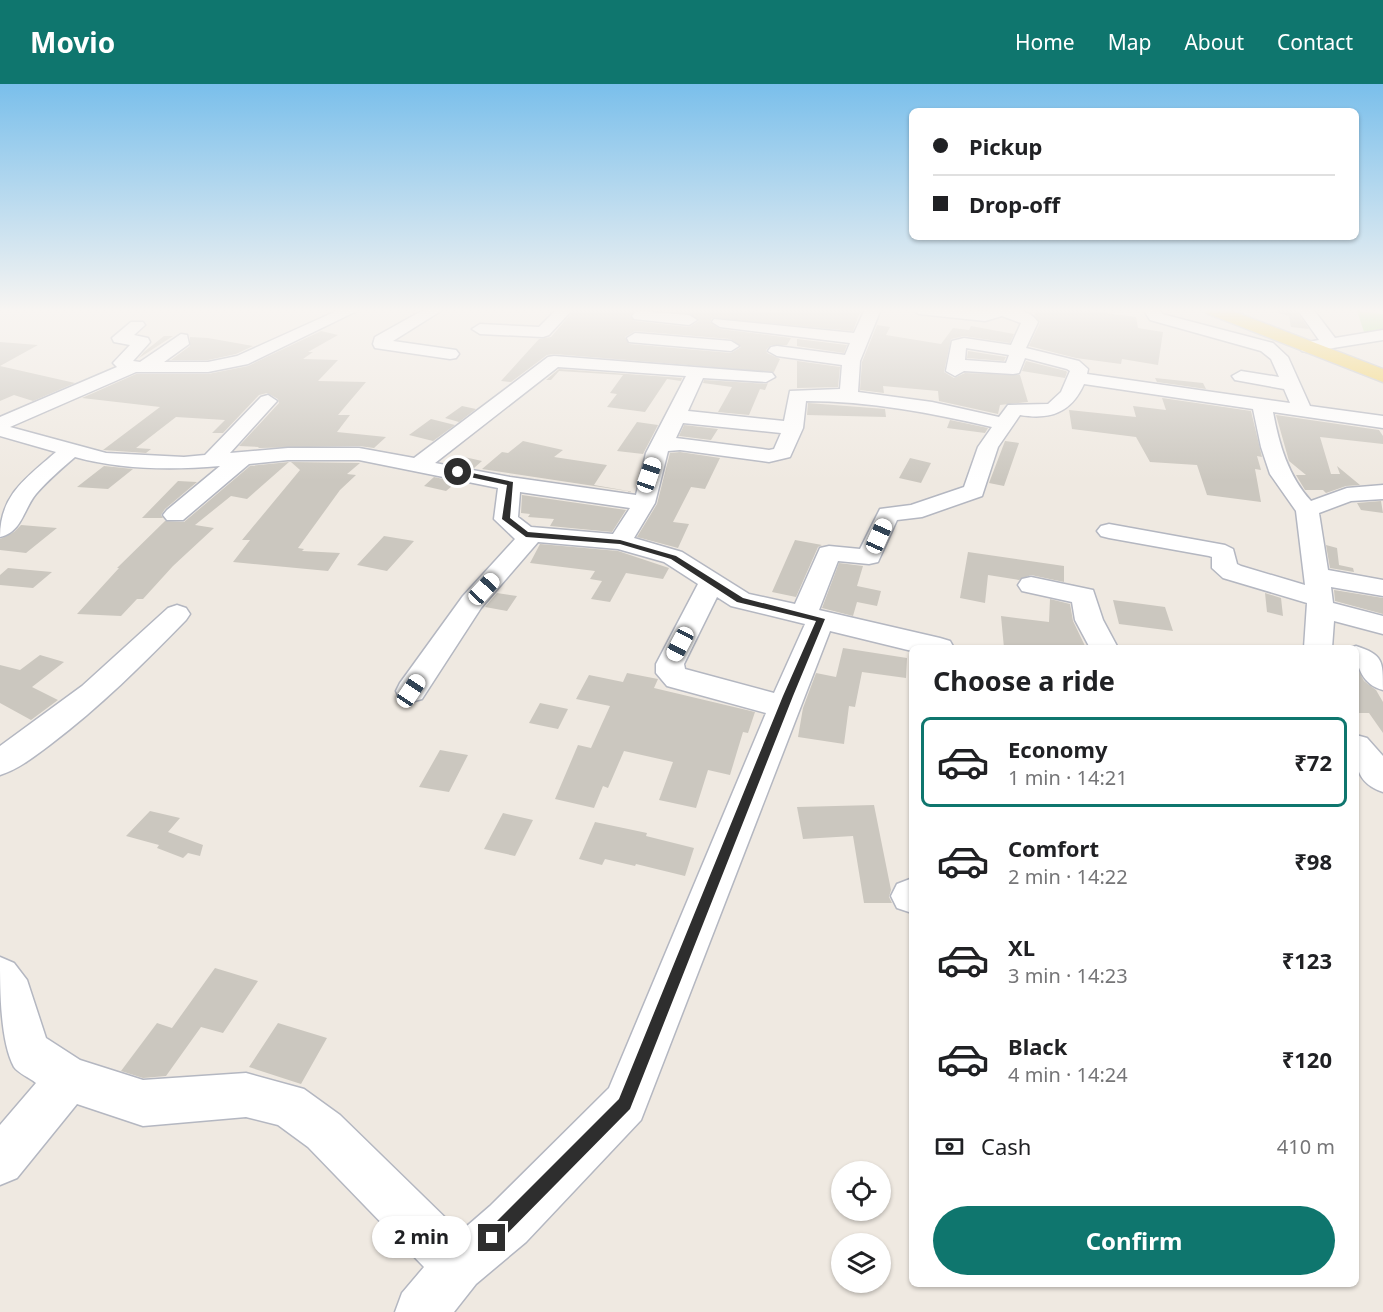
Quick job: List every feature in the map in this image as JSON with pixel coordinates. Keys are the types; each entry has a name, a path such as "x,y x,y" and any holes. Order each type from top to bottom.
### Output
{"main road":[{"path":"1363,366 1383,376"}],"street":[{"path":"0,424 138,366"},
{"path":"160,366 211,366"},
{"path":"420,464 547,366"},
{"path":"628,366 766,377"},
{"path":"845,396 850,393 851,366"},
{"path":"955,368 1013,369 1014,366"},
{"path":"421,1312 458,1266 508,1224 625,1104 784,707 813,617 829,553 869,557 888,514 914,512 974,491 988,447 1015,409 1048,412 1063,402 1078,378 1079,369 1075,366"},
{"path":"1283,366 1302,409"},
{"path":"620,542 644,502 651,482 649,475 658,448 663,445 697,372"},
{"path":"1241,376 1292,385"},
{"path":"1078,378 1383,422"},
{"path":"663,445 776,456 785,450 793,428 797,395 845,396 932,408 1004,424"},
{"path":"212,460 268,401"},
{"path":"1262,404 1268,440 1280,477 1289,491 1307,510 1319,594 1320,645"},
{"path":"677,416 793,428"},
{"path":"0,430 114,460 184,463 288,454 358,454 420,464 510,484 644,502"},
{"path":"0,452 24,438"},
{"path":"0,530 11,521 21,499 70,450"},
{"path":"175,515 243,458"},
{"path":"510,484 506,519 526,534 620,542 673,557 740,600 928,645"},
{"path":"1307,510 1347,495 1383,492"},
{"path":"1109,531 1216,550 1224,554 1225,568 1232,572 1319,594 1383,625"},
{"path":"411,691 472,602 528,539 526,534"},
{"path":"712,582 670,664 670,673 676,679 784,707"},
{"path":"1031,585 1084,596 1089,620 1102,645"},
{"path":"1319,594 1383,588"},
{"path":"0,762 32,742 98,691 177,614"},
{"path":"1359,657 1367,660 1383,680"},
{"path":"1359,750 1383,778"},
{"path":"0,977 12,995 28,1052 69,1079 143,1103 246,1095 288,1106 324,1131 458,1266"},
{"path":"0,1161 69,1079"}],"building":[{"path":"0,366 75,383 33,401 14,395 0,401"},
{"path":"246,366 332,366 318,381 366,382 338,415 350,415 337,432 386,437 374,448 239,446 279,403 278,399 267,393 259,395 223,433 212,433 225,420 176,417 136,448 151,449 146,453 103,450 160,407 82,398 136,374 208,374"},
{"path":"514,366 532,366 511,382 501,381"},
{"path":"704,366 777,366 774,372"},
{"path":"797,366 840,367 838,387 797,388"},
{"path":"862,366 945,366 944,372 954,378 965,373 1020,375 1028,402 1000,405 998,414 939,401 938,391 883,386 884,393 860,390"},
{"path":"1024,366 1047,366 1067,372 1065,378 1022,371"},
{"path":"559,369 682,378 681,381 667,379 645,412 607,407 617,394 610,393 623,375 559,371 551,380 546,380"},
{"path":"1155,378 1203,383 1206,389 1157,382"},
{"path":"704,380 768,383 765,390 760,389 749,415 718,412 732,387 703,383"},
{"path":"1162,398 1251,411 1262,457 1257,456 1261,470 1255,469 1261,502 1207,495 1197,465 1150,462 1136,437 1072,429 1069,410 1136,417 1133,406 1166,410"},
{"path":"808,403 885,409 886,417 807,415"},
{"path":"462,406 476,409 459,422 445,418"},
{"path":"1276,415 1379,430 1383,436 1383,444 1320,437 1331,474 1340,474 1337,466 1360,485 1346,486 1326,493 1323,490 1305,490 1296,475 1306,475 1289,461"},
{"path":"431,419 455,425 433,441 409,435"},
{"path":"950,420 988,428 985,433 947,428"},
{"path":"637,422 658,425 643,454 617,451"},
{"path":"684,425 718,429 711,440 679,436"},
{"path":"523,441 563,450 554,457 607,465 594,485 634,492 482,469 502,452 508,453"},
{"path":"1005,441 1019,443 1004,486 989,483"},
{"path":"680,452 720,458 705,489 691,487 673,522 689,524 678,548 637,537 657,504 670,453"},
{"path":"460,456 482,461 474,468 451,464"},
{"path":"910,458 931,463 921,483 899,478"},
{"path":"289,462 247,499 231,496 195,525 214,528 173,566 143,599 137,599 121,616 77,614 119,568 117,568 165,521 184,522 250,466"},
{"path":"291,462 360,463 347,474 356,475 340,490 298,548 304,549 302,551 340,553 328,571 233,562 250,540 242,540 300,470"},
{"path":"104,466 133,469 108,489 77,487"},
{"path":"434,477 457,482 446,491 424,486"},
{"path":"178,481 197,482 165,509 161,515 163,518 142,518"},
{"path":"522,495 626,510 612,532 550,526 554,519 528,517 530,514 521,513"},
{"path":"1381,501 1383,513 1361,510 1357,503"},
{"path":"21,525 57,528 26,553 0,550 0,539 14,532"},
{"path":"384,536 414,541 387,571 357,565"},
{"path":"795,540 822,545 818,547 796,597 772,592"},
{"path":"540,544 618,551 669,568 663,579 626,573 610,602 591,599 602,581 590,579 595,571 530,563"},
{"path":"1326,545 1337,548 1339,565 1353,568 1354,572 1330,568"},
{"path":"968,552 1064,566 1064,582 1031,575 1019,580 988,575 985,603 960,598"},
{"path":"839,563 863,566 857,586 881,591 877,606 857,602 853,616 822,608"},
{"path":"8,568 52,572 33,588 0,585 0,575"},
{"path":"1334,590 1383,598 1383,614 1335,601"},
{"path":"497,593 517,596 507,611 485,607"},
{"path":"1265,593 1281,598 1283,616 1267,612"},
{"path":"1050,599 1070,604 1073,621 1085,645 1004,645 1001,616 1049,622"},
{"path":"1113,600 1165,607 1173,631 1119,624"},
{"path":"843,648 907,658 906,678 862,672 855,707 849,706 844,744 798,737 803,708 816,673 836,677"},
{"path":"40,655 64,662 32,687 58,700 31,720 0,703 0,665 20,670"},
{"path":"1359,671 1364,681 1376,690 1383,702 1383,733 1369,713 1359,713"},
{"path":"627,673 658,679 654,688 755,712 748,733 743,732 730,775 708,770 696,808 659,800 673,762 624,751 608,788 603,786 594,808 555,799 578,745 591,748 610,706 576,699 589,675 623,682"},
{"path":"540,703 568,709 558,729 529,723"},
{"path":"440,750 468,755 449,792 419,787"},
{"path":"874,805 891,890 889,897 892,903 864,903 853,836 803,839 797,807"},
{"path":"150,811 180,818 168,832 203,845 200,856 188,853 183,858 157,848 159,845 126,836"},
{"path":"503,813 533,820 515,856 484,849"},
{"path":"595,822 647,833 646,836 694,848 685,876 605,859 602,865 579,859"},
{"path":"215,968 258,981 223,1033 201,1027 166,1076 143,1078 121,1071 157,1023 172,1028"},
{"path":"278,1023 327,1038 301,1084 249,1067"}],"route":[{"path":"458,472 510,484 506,519 526,534 620,542 673,557 740,600 821,619 625,1104 492,1238"}]}
